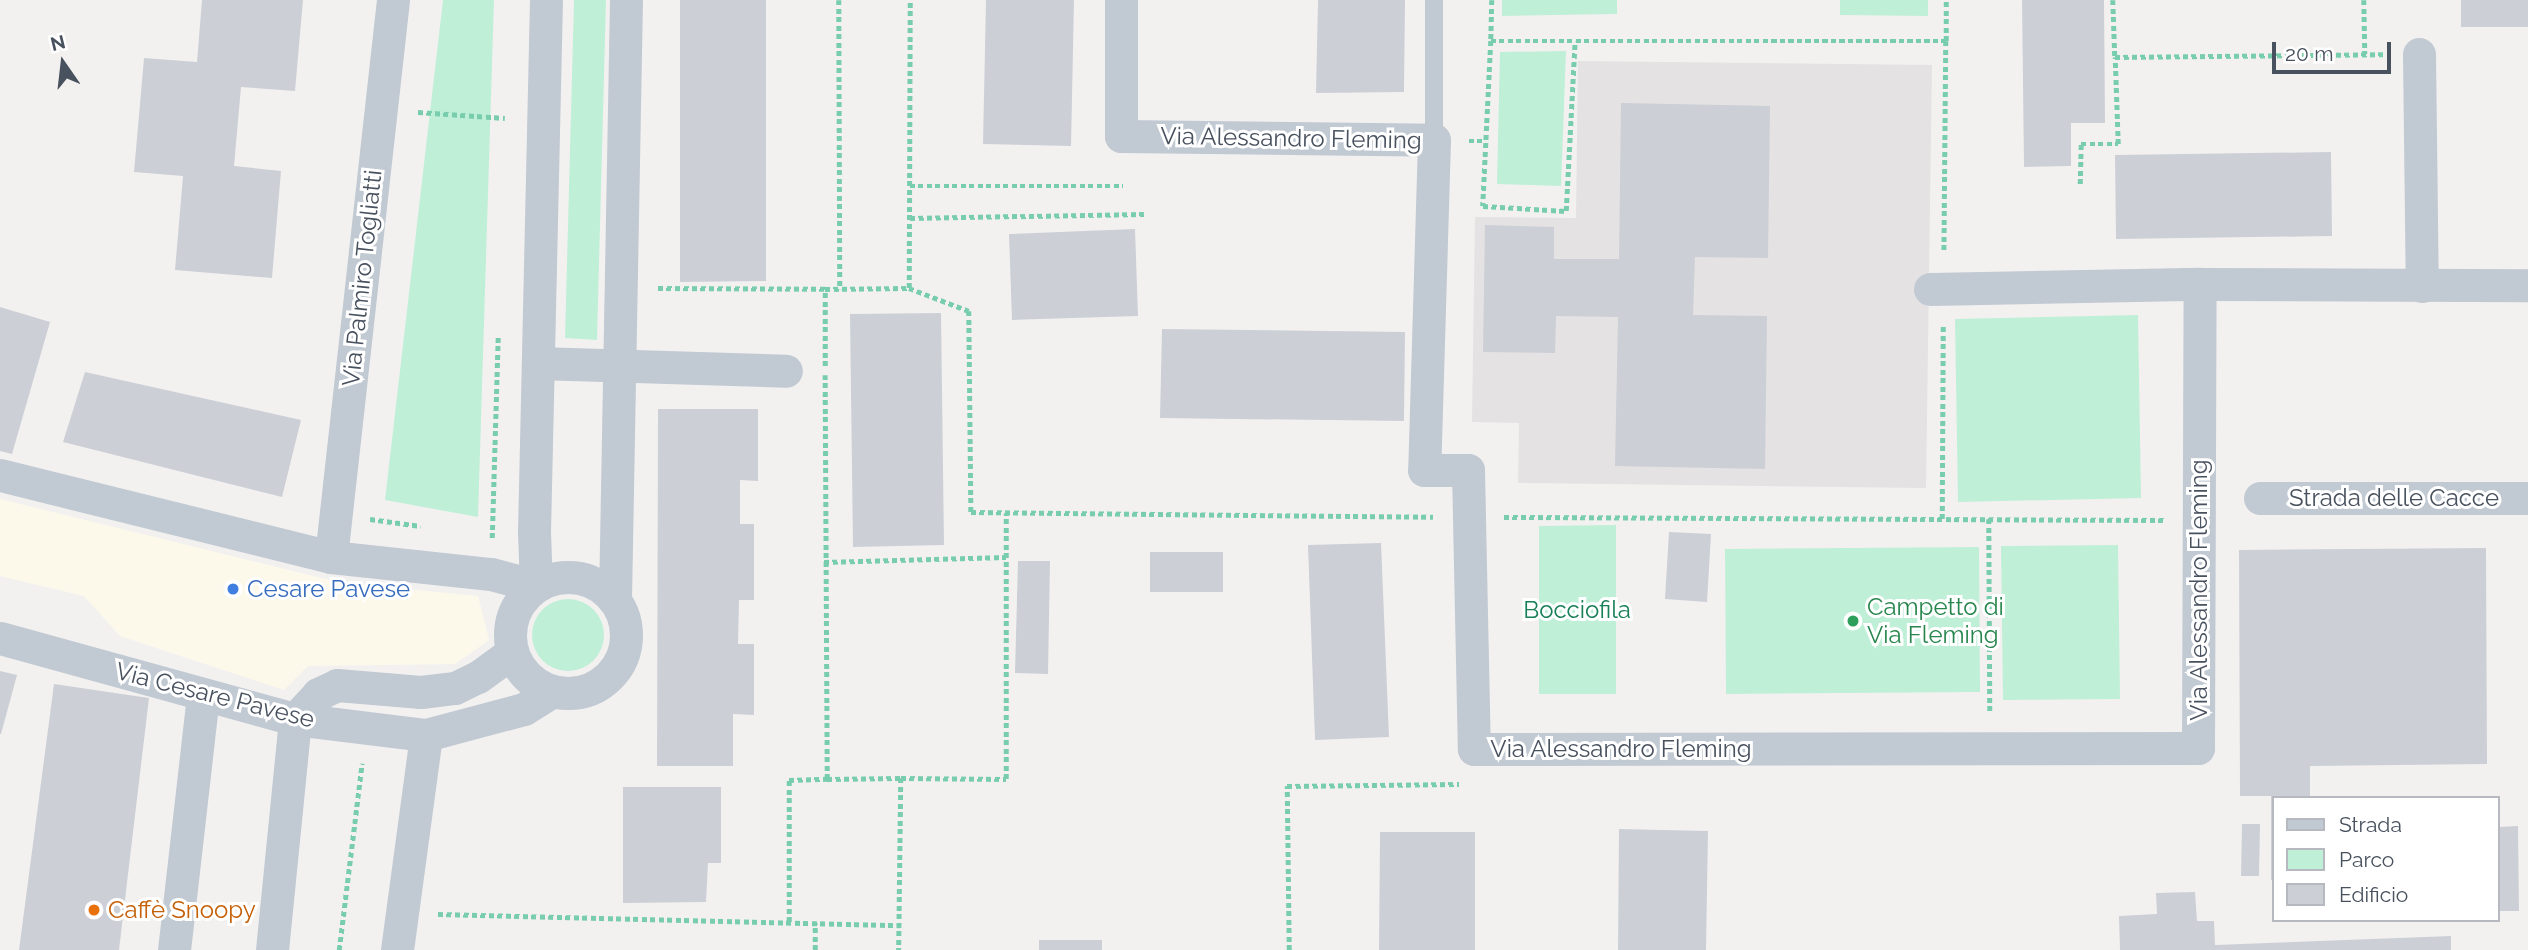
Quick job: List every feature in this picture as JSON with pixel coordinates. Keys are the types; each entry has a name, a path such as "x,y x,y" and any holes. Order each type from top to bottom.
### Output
{"street":[{"name":"Via Palmiro Togliatti","path":"331,557 393,0"},
{"path":"536,586 534,532 546,0"},
{"path":"615,598 617,366 626,0"},
{"name":"Via Alessandro Fleming","path":"1121,0 1121,136 1434,140 1424,470 1468,470 1474,749 2198,748 2200,284"},
{"path":"2419,54 2422,286"},
{"path":"1937,289 2200,284 2528,285"},
{"path":"538,363 786,371"},
{"path":"0,475 331,557 491,574 536,586"},
{"name":"Strada delle Cacce","path":"2260,498 2528,498"},
{"path":"568,576 593,582 615,598 625,616 628,637 624,657 615,672 591,691 551,693 526,678 511,653 509,626 516,608 536,586 568,576"},
{"name":"Via Cesare Pavese","path":"0,638 203,696 295,719 426,735 524,709 551,693"},
{"path":"272,950 295,719 317,694 337,685 421,692 456,688 478,677 511,653"},
{"path":"174,950 203,696"},
{"path":"397,950 426,735"}],"lane":[{"path":"1434,0 1434,140"}],"path":[{"path":"839,0 841,289"},
{"path":"619,289 909,288 910,0"},
{"path":"1492,0 1483,206 1566,211 1575,41"},
{"path":"1942,519 1937,289 1946,0"},
{"path":"2080,184 2081,144 2118,144 2113,0"},
{"path":"2364,0 2365,54"},
{"path":"1491,41 1946,41"},
{"path":"2115,57 2419,54"},
{"path":"407,110 505,118"},
{"path":"910,186 1122,186"},
{"path":"910,218 1144,214"},
{"path":"825,289 824,562 827,779"},
{"path":"789,922 789,780 1006,779 1006,513"},
{"path":"1989,519 1990,748"},
{"path":"824,562 1006,557"},
{"path":"340,950 366,728"},
{"path":"900,950 901,778"},
{"path":"1289,950 1287,786 1473,784"},
{"path":"402,913 900,925"},
{"path":"815,923 815,950"}],"shaded area":[{"path":"1578,61 1932,65 1926,488 1518,483 1519,423 1472,422 1475,217 1576,218"},
{"name":"Cesare Pavese","path":"0,499 342,583 478,596 489,640 455,664 308,666 284,690 120,636 84,596 0,576"}],"green space":[{"path":"443,0 494,0 478,517 385,500"},
{"path":"574,0 606,0 597,340 565,338"},
{"path":"1502,0 1617,0 1617,14 1502,16"},
{"path":"1840,0 1928,0 1928,16 1840,15"},
{"path":"1566,51 1561,186 1497,184 1500,52"},
{"path":"2138,315 2141,498 1958,502 1955,319"},
{"name":"Bocciofila","path":"1616,525 1616,694 1539,694 1539,526"},
{"name":"Campetto di Via Fleming","path":"2118,545 2120,699 2003,700 2001,546"},
{"name":"Campetto di Via Fleming","path":"1979,547 1980,692 1726,694 1725,549"},
{"path":"568,599 582,602 594,609 601,621 604,635 601,649 594,661 582,668 568,671 554,668 542,661 535,649 532,635 535,621 542,609 554,602"}],"building":[{"path":"202,0 303,0 295,91 241,87 234,166 281,171 272,278 175,270 183,176 134,172 144,58 197,62"},
{"path":"680,0 766,0 766,281 680,282"},
{"path":"986,0 1074,0 1071,146 983,144"},
{"path":"1318,0 1405,0 1404,92 1316,93"},
{"path":"2022,0 2104,0 2105,123 2071,123 2071,166 2024,167"},
{"path":"2461,0 2528,0 2528,27 2461,27"},
{"path":"1621,103 1770,106 1768,258 1695,257 1693,315 1767,316 1765,469 1615,466 1618,317 1556,316 1555,353 1483,352 1485,225 1554,227 1554,259 1619,259"},
{"path":"2331,152 2332,236 2116,239 2115,155"},
{"path":"1135,229 1138,316 1012,320 1009,234"},
{"path":"0,307 50,322 12,454 0,451"},
{"path":"941,313 944,545 853,547 850,314"},
{"path":"1162,329 1405,332 1404,421 1160,418"},
{"path":"85,372 301,420 282,497 63,442"},
{"path":"658,409 758,409 758,481 740,480 740,524 754,524 754,600 739,600 738,644 754,644 754,715 733,714 733,766 657,766"},
{"path":"1669,532 1711,534 1707,602 1665,599"},
{"path":"1381,543 1389,737 1315,740 1308,545"},
{"path":"2486,548 2487,764 2310,766 2310,796 2272,796 2272,880 2271,796 2240,796 2239,550"},
{"path":"1150,552 1223,552 1223,592 1150,592"},
{"path":"1018,561 1050,561 1048,674 1015,673"},
{"path":"0,671 17,675 1,734 0,734"},
{"path":"54,684 149,698 119,950 19,950"},
{"path":"623,787 721,787 721,863 708,863 706,902 623,903"},
{"path":"2242,824 2260,824 2259,876 2241,876"},
{"path":"2518,826 2519,911 2500,911 2500,827"},
{"path":"1619,829 1708,831 1706,950 1618,950"},
{"path":"1380,832 1475,832 1475,950 1379,950"},
{"path":"2195,892 2197,921 2214,921 2215,945 2451,936 2451,950 2120,950 2119,916 2157,914 2156,893"},
{"path":"1039,940 1102,940 1102,950 1039,950"}],"place":[{"name":"Cesare Pavese","path":"233,589"},
{"name":"Campetto di Via Fleming","path":"1853,621"},
{"name":"Caffè Snoopy","path":"94,910"}]}
